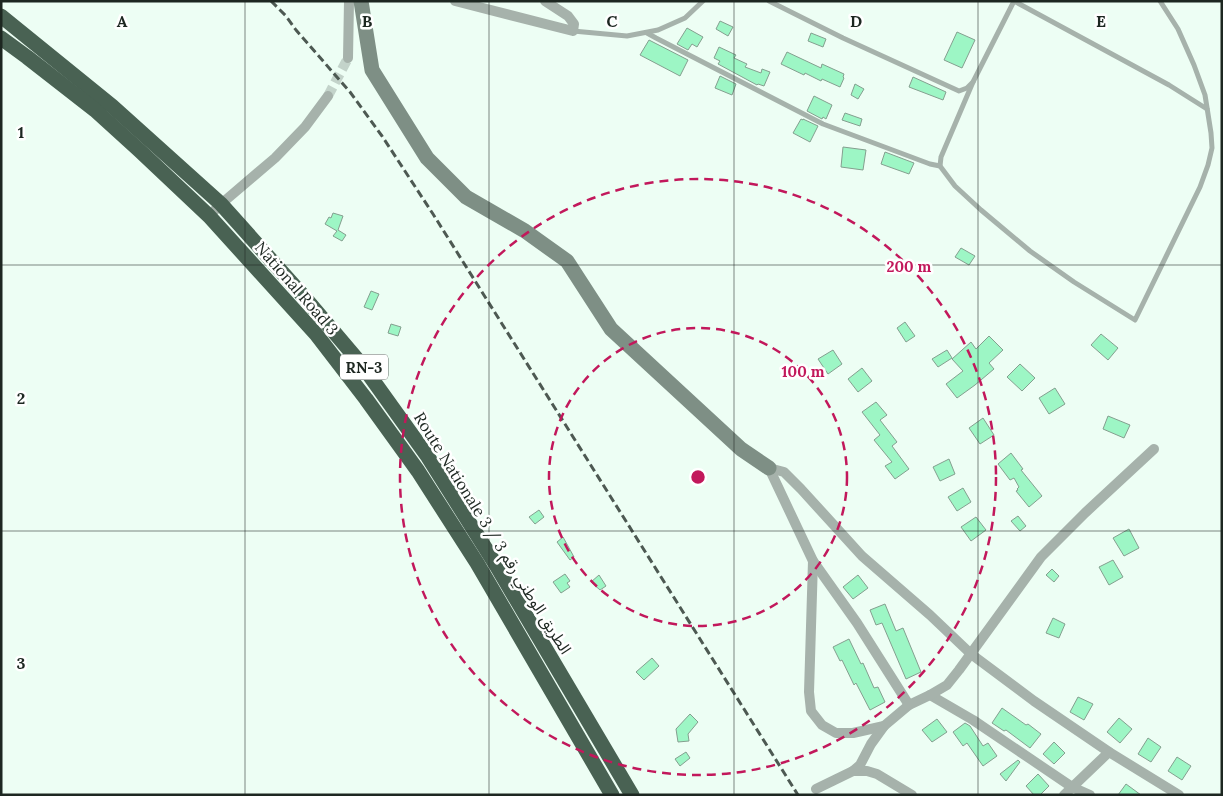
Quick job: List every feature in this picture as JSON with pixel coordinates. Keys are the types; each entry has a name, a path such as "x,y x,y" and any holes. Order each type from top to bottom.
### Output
{"highway":[{"name":"Route Nationale 3 / الطريق الوطني رقم 3","path":"1,16 112,106 221,204 362,365 428,457 496,565 632,795"},
{"name":"National Road 3","path":"1,38 95,110 139,150 209,216 316,334 418,471 477,563 612,795"}],"street":[{"path":"348,58 349,1"},
{"path":"361,1 372,70 427,158 466,197 526,231 567,261 611,329 741,449 769,468 784,472 862,556 930,615 971,654 1109,752 1179,795"},
{"path":"455,1 573,31 574,24 568,16 545,1"},
{"path":"209,216 281,152 305,127 328,96"},
{"path":"816,789 853,772 860,765 871,744 884,726 909,705 930,695 946,684 971,654 1041,557 1154,449"},
{"path":"769,468 813,561 857,623 909,705"},
{"path":"813,561 809,692 811,711 822,726 836,733 853,733 884,726"},
{"path":"930,695 973,720 1068,791 1090,795"},
{"path":"1068,791 1109,752"},
{"path":"853,772 867,771 877,774 912,795"}],"lane":[{"path":"573,31 627,36 658,30 684,18 704,1"},
{"path":"769,1 843,38 959,90 967,88 973,82"},
{"path":"940,166 941,157 973,82 1014,1 1169,85 1207,109"},
{"path":"647,32 823,124 940,166 955,186 1030,251 1074,282 1135,320 1200,187 1212,148 1205,95 1178,29 1160,1"}],"building":[{"path":"720,21 733,27 728,36 716,29"},
{"path":"687,28 703,37 697,47 692,44 688,50 677,44"},
{"path":"957,32 975,40 962,68 944,60"},
{"path":"811,33 826,39 823,47 808,41"},
{"path":"649,40 688,60 680,76 640,55"},
{"path":"719,47 736,55 734,58 747,64 745,67 761,73 762,69 770,72 764,86 757,85 718,64 720,61 714,58"},
{"path":"787,52 821,68 822,64 844,74 840,87 805,73 804,75 781,64"},
{"path":"720,76 736,84 732,95 715,88"},
{"path":"913,77 946,92 943,100 909,87"},
{"path":"855,84 864,89 858,99 851,95"},
{"path":"814,96 832,105 826,119 823,117 822,119 807,111"},
{"path":"845,113 862,119 860,126 842,120"},
{"path":"801,119 818,126 810,142 793,133"},
{"path":"843,147 866,150 863,170 841,167"},
{"path":"885,152 914,163 909,174 881,164"},
{"path":"333,213 343,216 338,230 346,235 342,241 333,236 337,231 325,224"},
{"path":"961,248 975,256 969,265 955,257"},
{"path":"371,291 379,294 372,310 364,307"},
{"path":"905,322 915,336 906,342 897,328"},
{"path":"391,324 401,327 398,336 388,333"},
{"path":"1101,334 1118,348 1108,360 1091,345"},
{"path":"989,336 1003,350 989,363 994,369 957,398 946,384 963,371 952,359 971,342 976,349"},
{"path":"833,350 842,364 828,374 818,359"},
{"path":"947,350 952,358 938,367 932,359"},
{"path":"1020,364 1035,378 1022,391 1007,377"},
{"path":"862,368 872,381 858,392 848,379"},
{"path":"1055,388 1065,404 1049,414 1039,398"},
{"path":"876,402 887,415 880,420 897,442 892,446 909,469 895,479 885,466 892,462 874,440 880,435 862,412"},
{"path":"1108,416 1130,425 1124,438 1103,429"},
{"path":"983,418 994,435 980,444 969,428"},
{"path":"1011,453 1023,469 1021,470 1042,496 1029,507 1016,491 1019,487 1014,478 1010,480 998,464"},
{"path":"949,459 955,474 940,481 933,467"},
{"path":"963,488 971,502 957,511 948,497"},
{"path":"539,510 544,517 535,524 529,517"},
{"path":"1018,516 1026,526 1020,531 1011,521"},
{"path":"976,517 986,530 971,541 961,527"},
{"path":"1129,529 1139,548 1124,556 1113,538"},
{"path":"563,537 574,557 570,560 557,542"},
{"path":"1113,560 1123,577 1109,585 1099,567"},
{"path":"1052,569 1059,576 1054,582 1046,575"},
{"path":"565,574 570,581 567,583 570,587 561,593 553,582"},
{"path":"599,575 606,586 600,590 591,582"},
{"path":"858,575 868,588 853,599 843,587"},
{"path":"885,604 896,631 903,628 921,672 906,679 882,623 876,625 870,610"},
{"path":"1053,618 1065,624 1059,638 1046,633"},
{"path":"849,639 861,664 863,663 874,688 878,687 885,702 870,710 856,683 854,685 842,660 840,661 833,647"},
{"path":"652,658 659,666 644,680 636,672"},
{"path":"1078,697 1093,704 1084,720 1070,712"},
{"path":"1002,708 1041,734 1030,748 1006,730 1004,731 992,723"},
{"path":"690,714 698,722 688,734 689,741 678,742 676,729"},
{"path":"1119,718 1132,729 1120,743 1107,732"},
{"path":"937,719 947,732 932,742 922,730"},
{"path":"965,723 970,726 983,746 988,743 997,756 983,766 967,743 963,746 953,732"},
{"path":"1148,738 1161,747 1151,762 1138,754"},
{"path":"1054,742 1065,753 1054,764 1043,754"},
{"path":"686,752 690,758 680,766 675,759"},
{"path":"1177,757 1191,766 1182,780 1168,771"},
{"path":"1018,760 1020,762 1006,781 1000,774"},
{"path":"1038,774 1049,786 1040,795 1034,795 1026,786"},
{"path":"1126,784 1141,795 1118,795"}],"tunnel":[{"path":"328,96 348,58"}],"railway":[{"path":"271,1 350,92 382,136 798,795"}]}
